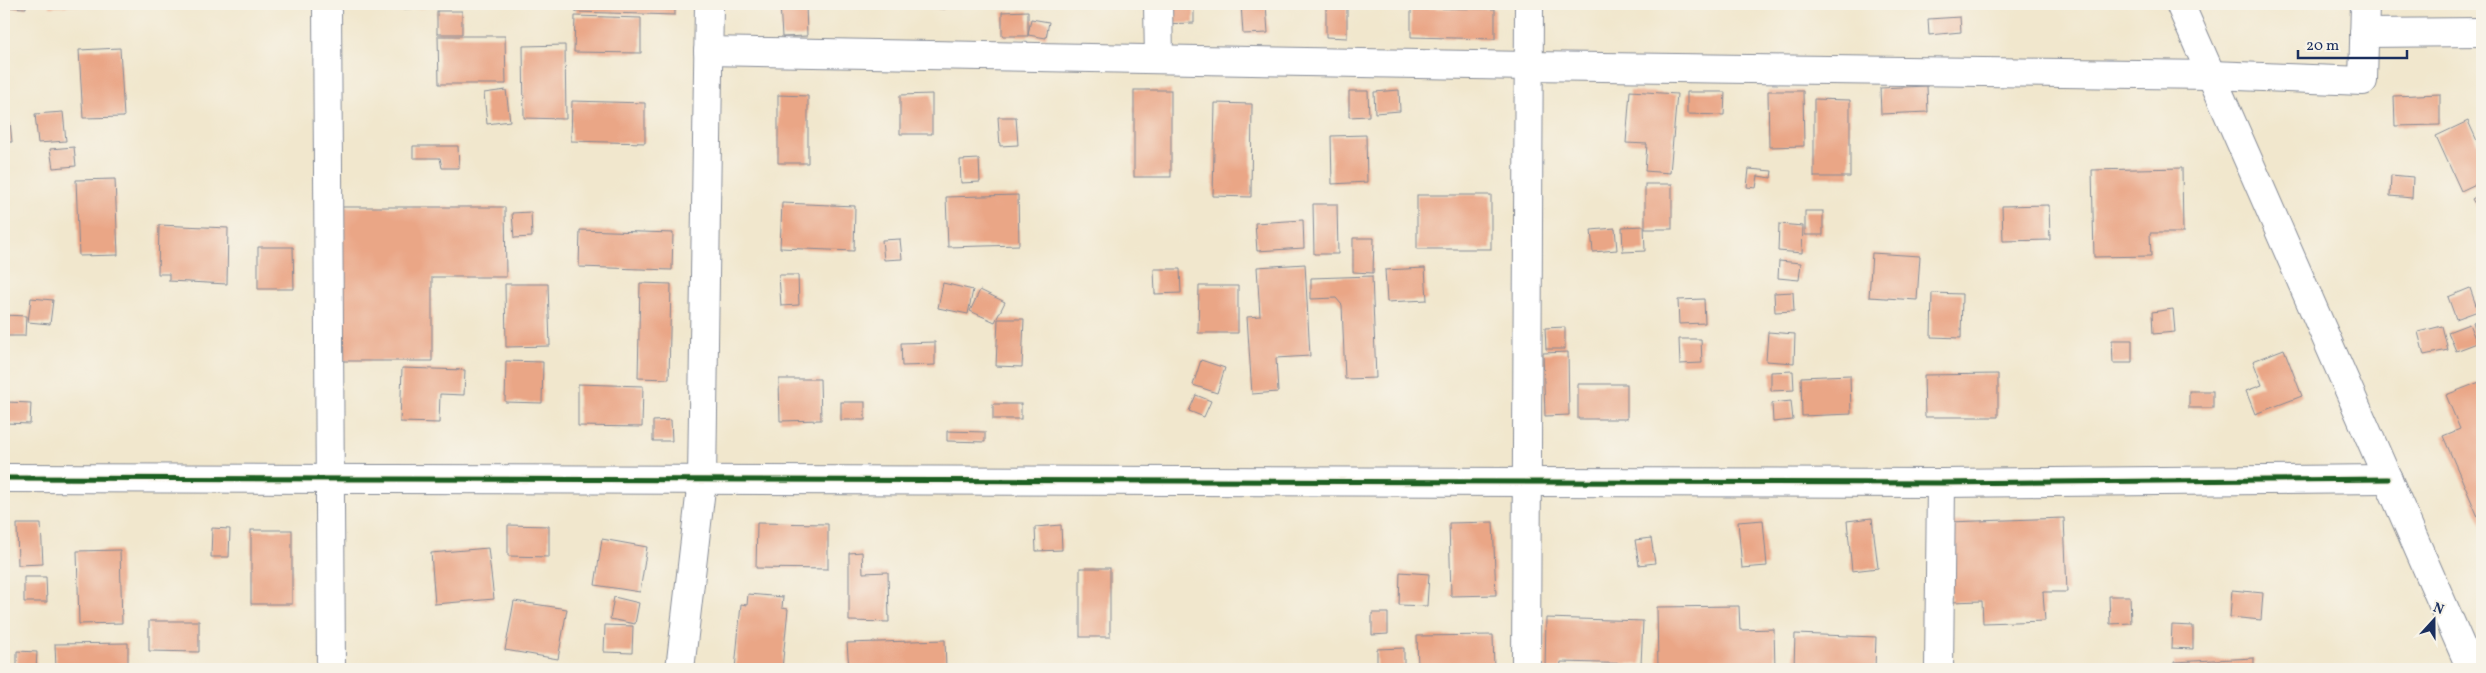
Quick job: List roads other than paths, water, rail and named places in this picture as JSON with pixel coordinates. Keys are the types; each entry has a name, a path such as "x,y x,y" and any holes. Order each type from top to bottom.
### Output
{"street":[{"path":"327,4 331,669"},
{"path":"680,669 702,480 709,4"},
{"path":"1158,4 1159,59"},
{"path":"1526,669 1529,4"},
{"path":"2180,4 2471,669"},
{"path":"708,51 1529,66 2212,75 2363,81 2365,4"},
{"path":"2364,32 2482,32"},
{"path":"4,478 1527,483 1941,483 2388,479"},
{"path":"1939,669 1941,483"}]}
